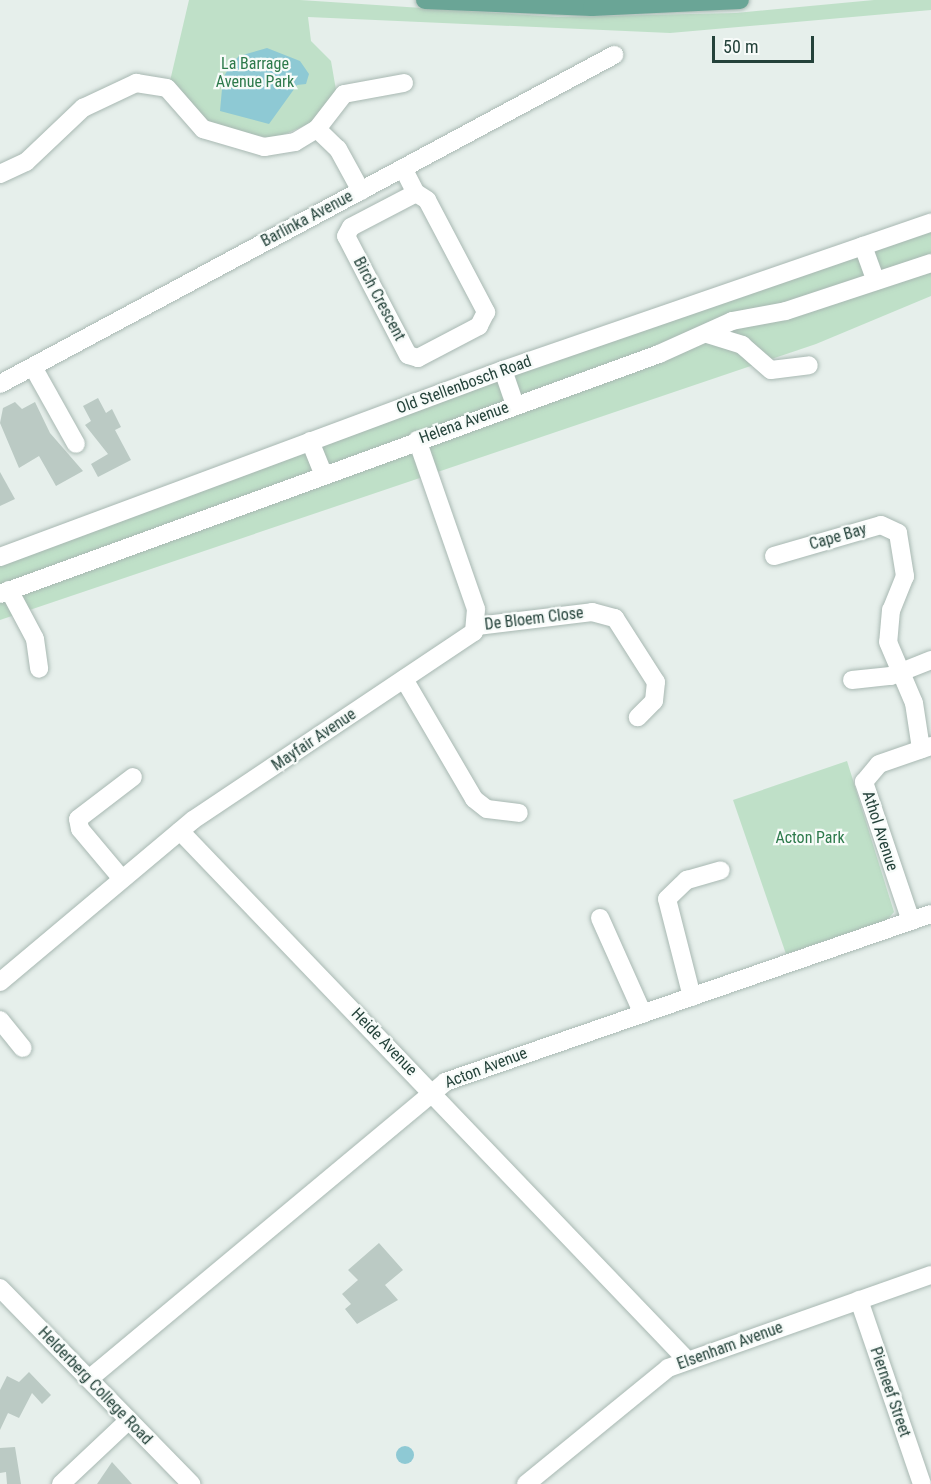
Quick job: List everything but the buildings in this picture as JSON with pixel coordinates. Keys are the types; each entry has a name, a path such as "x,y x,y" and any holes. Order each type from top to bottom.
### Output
{"main road":[{"path":"425,0 592,7 740,0"}],"street":[{"name":"Barlinka Avenue","path":"0,384 614,55"},
{"path":"0,174 26,162 83,108 136,83 162,85 203,129 254,145 285,145 317,129 344,94 404,83"},
{"path":"317,129 338,149 361,191"},
{"name":"Birch Crescent","path":"403,168 416,193 427,200 486,317 479,326 413,358 346,236 351,227 416,193"},
{"name":"Old Stellenbosch Road","path":"0,557 503,370 931,224"},
{"path":"863,246 876,281"},
{"name":"Helena Avenue","path":"5,592 707,334 732,321 786,311 931,263"},
{"path":"707,334 742,345 771,370 809,365"},
{"path":"33,367 76,444"},
{"path":"503,370 515,405"},
{"path":"417,440 476,609 477,626"},
{"path":"310,441 324,475"},
{"name":"Cape Bay","path":"774,555 881,525 895,530 906,568 887,633 900,673 914,703 926,748"},
{"path":"5,592 35,639 39,669"},
{"name":"De Bloem Close","path":"477,626 592,612 609,615 654,674 655,697 638,717"},
{"name":"Mayfair Avenue","path":"0,982 180,831 470,637 477,626"},
{"path":"852,680 900,673 931,660"},
{"path":"404,679 474,799 487,809 519,813"},
{"name":"Athol Avenue","path":"911,921 864,782 874,767 926,748"},
{"path":"122,879 80,829 78,819 133,777"},
{"name":"Heide Avenue","path":"180,831 431,1090 686,1359"},
{"path":"692,997 667,899 687,880 721,870"},
{"name":"Acton Avenue","path":"88,1379 431,1090 486,1065 643,1014 931,914"},
{"path":"600,918 643,1014"},
{"path":"0,1020 23,1048"},
{"name":"Elsenham Avenue","path":"526,1484 652,1378 686,1359 931,1275"},
{"name":"Helderberg College Road","path":"0,1288 190,1484"},
{"name":"Pierneef Street","path":"859,1300 922,1484"},
{"path":"62,1484 129,1420"}],"green space":[{"name":"La Barrage Avenue Park","path":"189,0 300,0 558,17 736,13 874,0 931,0 931,10 670,33 308,17 311,41 331,61 336,90 315,121 274,139 209,126 170,81"},
{"path":"931,231 931,296 816,344 0,620 0,563 524,372"},
{"name":"Acton Park","path":"847,761 894,912 887,920 786,954 733,800"}],"water":[{"path":"267,48 300,61 309,74 306,84 297,85 269,124 220,111 223,78 230,66 239,56"},
{"path":"401,1446 409,1446 414,1451 412,1462 401,1464 396,1459 396,1451"}]}
